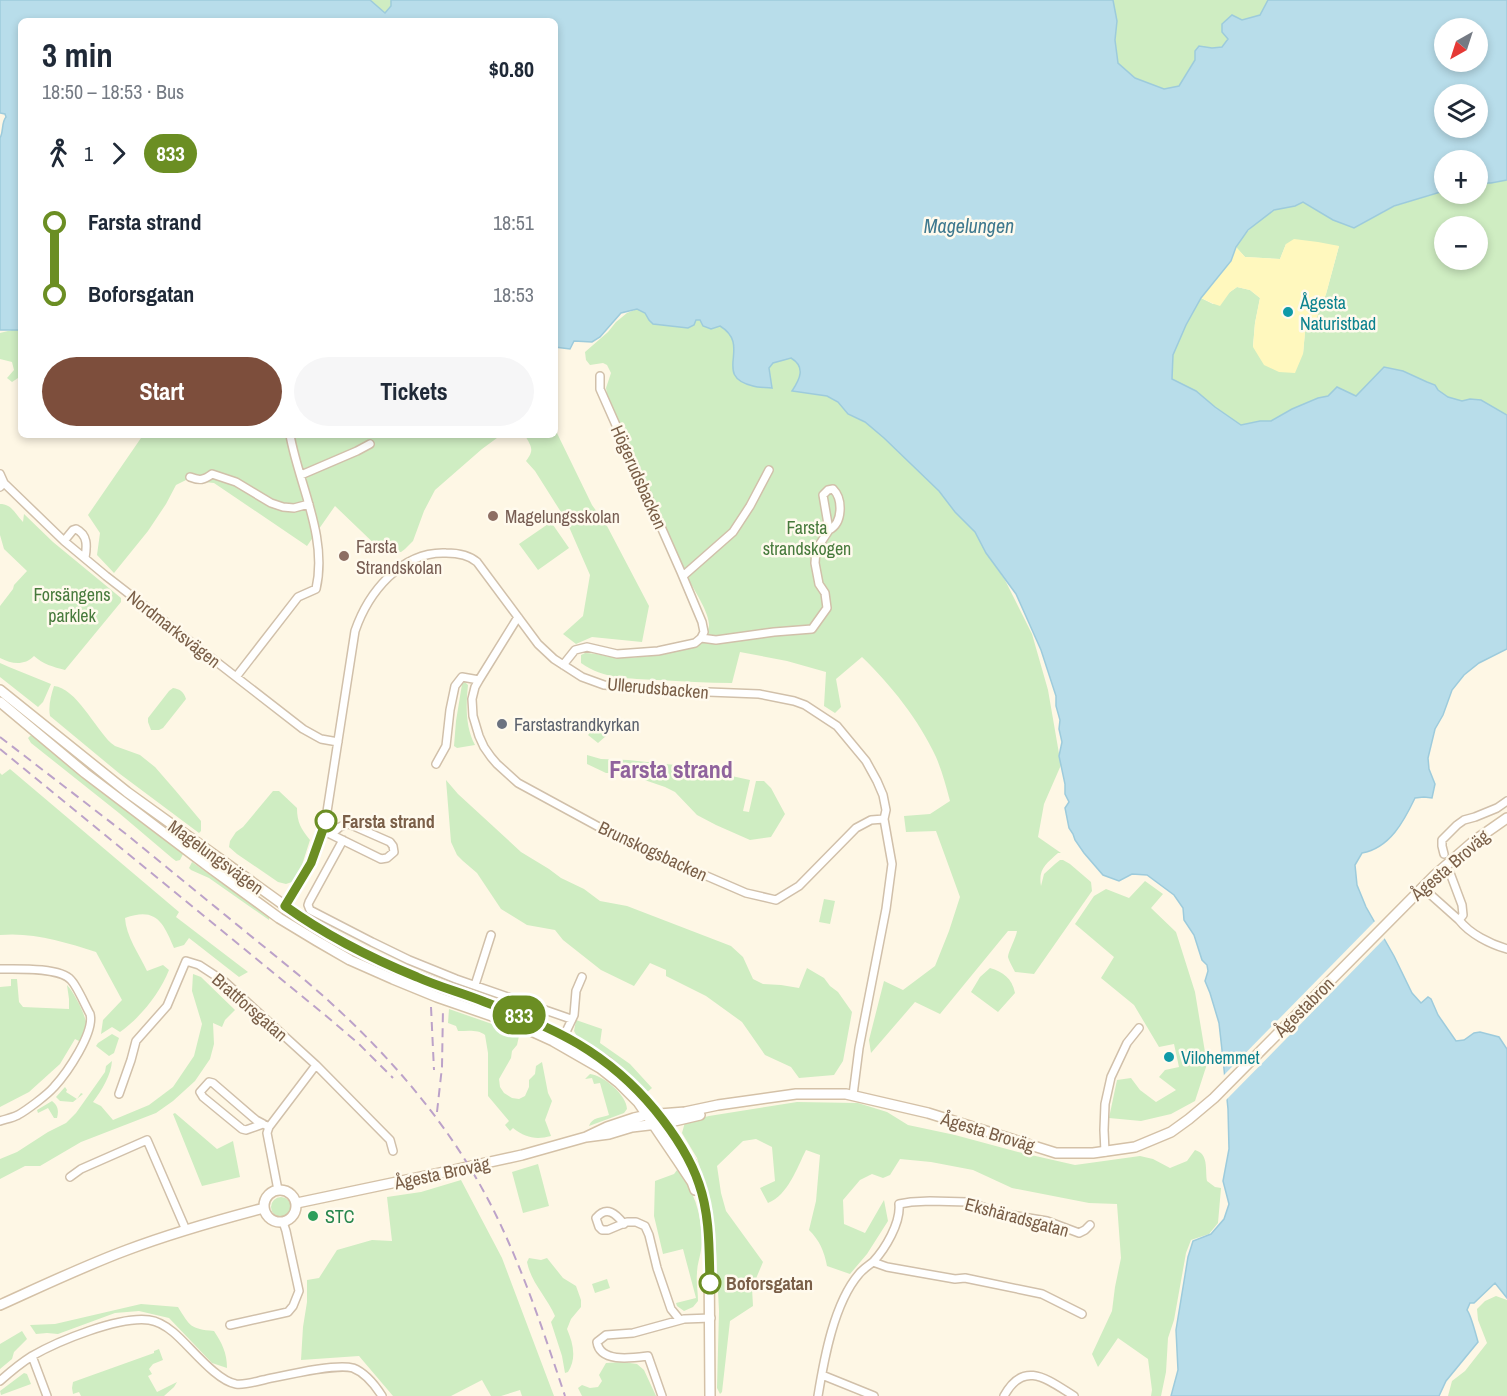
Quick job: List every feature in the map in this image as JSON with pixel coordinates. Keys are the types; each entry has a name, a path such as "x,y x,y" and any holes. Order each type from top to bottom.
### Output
{"main road":[{"name":"Magelungsvägen","path":"0,690 127,792 299,916 398,969 522,1016 564,1036 606,1061 624,1077 666,1123 691,1162 700,1185 707,1217 709,1251 710,1396"},
{"name":"Magelungsvägen","path":"0,702 108,791 279,918 316,941 350,960 393,979 518,1025 589,1061 619,1083 648,1115 692,1182 707,1217"},
{"name":"Ågesta Broväg","path":"1394,915 1474,841 1507,818"},
{"path":"279,918 285,906"},
{"name":"Ågestabron","path":"1214,1098 1394,915"},
{"name":"Ågesta Broväg","path":"586,1137 607,1127 648,1115 796,1094 830,1093 853,1095 928,1113 1056,1153 1074,1154 1135,1147 1171,1132 1214,1098"},
{"name":"Ågesta Broväg","path":"297,1203 449,1172 586,1137 609,1134 632,1127 666,1123 749,1101"},
{"path":"278,1190 288,1191 297,1203 294,1216 283,1222 270,1218 264,1208 269,1194 278,1190"},
{"path":"0,1305 111,1257 186,1230 264,1208"},
{"name":"Magelungsvägen","path":"705,1396 709,1380"}],"street":[{"name":"Högerudsbacken","path":"600,376 600,389 702,622 704,632 701,638"},
{"name":"Nordmarksvägen","path":"236,677 298,597 316,589 319,575 315,532 291,438"},
{"path":"301,475 370,444"},
{"path":"683,576 733,532 769,470"},
{"name":"Nordmarksvägen","path":"0,474 2,485 85,558 294,722 321,739 338,742"},
{"path":"190,477 204,480 212,474 236,482 271,503 283,507 294,508 309,504"},
{"path":"563,665 575,650 587,647 617,654 633,654 688,645 701,638 716,640 812,629 827,608 825,593 819,584 815,562 816,550 829,530 839,520 839,497 833,489 823,495 829,530"},
{"path":"64,541 73,530 80,530 87,544 85,558"},
{"name":"Ullerudsbacken","path":"285,906 311,863 324,831 355,631 359,618 380,586 399,568 419,557 438,552 453,553 474,560 538,644 554,659 582,677 604,684 657,690 759,694 805,705 837,726 866,761 883,795 886,810 884,819 892,864 886,909 859,1048 853,1095"},
{"name":"Brunskogsbacken","path":"518,617 475,687 472,699 473,716 479,736 488,753 518,783 621,839 746,893 776,900 799,886 856,828 871,820 884,819"},
{"path":"436,764 446,746 455,686 462,677 479,680"},
{"path":"1444,854 1443,840 1456,825 1497,808 1507,801"},
{"path":"324,831 381,859 387,858 394,852 390,842 349,824 336,829 333,835"},
{"path":"343,840 309,902 310,910 390,951 456,979 571,1019"},
{"path":"1450,873 1462,905 1463,915 1459,920"},
{"path":"1422,887 1474,934 1507,949"},
{"path":"475,985 491,935"},
{"name":"Brattforsgatan","path":"119,1094 136,1041 166,1006 186,961 199,965 225,982 316,1065 390,1140 393,1151"},
{"path":"0,969 51,972 71,979 92,1020 80,1048 53,1088 19,1115 0,1121"},
{"path":"564,1036 574,1015 576,992 582,977"},
{"path":"1106,1152 1105,1104 1111,1077 1127,1043 1139,1028"},
{"path":"278,1190 266,1125 213,1083 208,1082 200,1092 246,1130 266,1125 316,1065"},
{"path":"70,1178 81,1169 147,1140 186,1230"},
{"name":"Ekshäradsgatan","path":"818,1396 828,1348 844,1296 860,1273 873,1262 892,1234 899,1204 968,1202 1000,1213 1047,1221 1079,1233 1090,1225"},
{"path":"230,1325 288,1312 293,1306 299,1291 283,1222"},
{"path":"624,1224 636,1222 645,1226 670,1309 680,1320"},
{"path":"873,1262 886,1267 955,1279 965,1278 1042,1294 1083,1314"},
{"path":"662,1396 648,1356 618,1358 606,1355 601,1352 597,1342 606,1335 633,1333 680,1320 711,1318"},
{"path":"0,1381 32,1356 57,1344 109,1324 149,1320 173,1332 218,1375 230,1382 245,1384 342,1367 352,1368 366,1376 382,1396"},
{"path":"32,1356 47,1396"},
{"path":"1004,1396 1009,1387 1020,1378 1034,1375 1046,1378 1074,1396"},
{"path":"822,1376 874,1396"}],"green space":[{"path":"370,0 391,0 391,6 385,13"},
{"path":"1113,0 1268,0 1260,15 1242,20 1222,47 1195,51 1195,60 1179,86 1164,89 1135,78 1118,63"},
{"path":"1507,180 1507,418 1470,399 1462,401 1448,397 1438,390 1384,367 1356,396 1318,398 1271,421 1241,425 1196,391 1172,379 1173,355 1201,298 1213,304 1237,287 1250,290 1260,298 1253,346 1303,354 1305,332 1316,319 1326,294 1339,246 1286,244 1280,259 1245,257 1236,247 1263,216 1303,202 1333,220 1354,228 1395,206 1434,194 1434,204 1488,204 1488,183"},
{"name":"Farsta strandskogen","path":"637,309 645,313 649,320 706,321 726,329 732,336 735,355 772,387 769,368 773,363 791,358 796,362 800,373 792,390 827,396 838,402 848,414 865,422 939,491 955,512 975,532 986,553 1005,580 1032,634 1048,690 1061,765 1044,804 1038,837 1061,853 1058,853 1044,867 1040,880 1041,886 1044,874 1063,860 1091,882 1092,891 1034,974 1015,972 1008,957 1017,931 1008,931 940,1014 915,1002 871,1053 869,1040 884,981 903,990 935,966 960,897 936,831 906,832 904,816 930,814 950,801 936,757 904,704 862,657 836,679 841,707 835,713 824,706 826,672 787,661 740,652 732,683 618,677 599,673 581,663 581,655 585,653 622,658 673,652 698,642 706,634 709,625 705,609 690,582 608,400 606,388 611,373 607,365 603,363 590,365 586,360 585,352 616,322 627,313"},
{"path":"18,330 18,378 12,382 7,378 14,370 12,362 0,359 0,333"},
{"path":"558,435 592,505 607,526 649,606 642,642 592,637 576,644 563,634 583,616 590,575 566,520 535,471 526,461 531,448 526,438 558,438"},
{"path":"141,438 497,438 435,490 413,541 401,552 384,553 335,506 307,546 214,483 186,480 176,485 148,531 114,573 97,555 100,533 88,515"},
{"name":"Forsängens parklek","path":"0,504 10,508 23,522 24,514 53,542 121,598 121,602 65,670 48,665 34,656 18,663 0,658 0,606 27,571 4,549 0,535"},
{"path":"551,522 569,548 538,570 519,544"},
{"path":"0,663 51,684 43,702 38,707 0,677"},
{"path":"465,682 468,685 468,723 475,745 457,748 454,746 456,721 462,684"},
{"path":"54,686 62,688 77,701 111,743 140,755 155,767 201,821 199,833 120,774 50,716"},
{"path":"173,688 181,691 186,699 163,728 151,730 148,718"},
{"path":"599,723 606,736 598,743 588,735"},
{"path":"31,735 183,854 180,860 176,861 172,858 31,743 28,738"},
{"path":"587,755 601,759 694,767 750,780 743,811 749,812 756,781 764,781 771,788 785,814 771,837 750,840 697,815 675,792 665,787 624,773 606,773 587,764"},
{"path":"10,769 179,912 176,917 248,972 239,977 189,938 184,945 174,948 162,924 151,916 144,914 125,918 130,938 147,971 163,965 169,970 155,996 135,1019 120,1032 112,1027 101,1034 103,1020 122,1000 96,952 37,936 0,935 0,773 2,775"},
{"path":"446,780 521,852 600,901 627,906 731,946 743,957 753,979 763,984 799,988 807,968 824,978 838,992 852,1012 843,1061 834,1075 799,1078 791,1067 765,1055 742,1022 706,996 666,976 666,970 650,963 634,986 601,970 563,940 555,930 527,925 501,909 477,873 457,855 451,842"},
{"path":"273,791 279,791 297,808 300,825 310,840 301,868 292,882 286,884 278,882 229,847 236,832 243,827"},
{"path":"192,862 269,917 269,920 209,878 191,870 189,868"},
{"path":"1145,881 1163,894 1151,908 1176,932 1195,992 1207,1064 1195,1101 1171,1114 1141,1121 1109,1118 1117,1080 1131,1078 1140,1090 1156,1102 1176,1090 1159,1077 1165,1070 1179,1067 1174,1044 1159,1047 1134,1005 1101,978 1114,957 1075,924 1094,896 1106,889 1129,898"},
{"path":"824,899 835,901 830,924 819,922"},
{"path":"990,968 1006,976 1012,983 1015,993 998,1012 971,992 980,977"},
{"path":"193,974 201,977 235,1010 225,1020 222,1027 213,1023 214,1044 210,1059 195,1081 156,1113 81,1142 40,1166 25,1166 0,1179 0,1159 17,1152 66,1123 76,1113 105,1072 106,1066 112,1061 106,1082 93,1102 101,1106 113,1120 149,1105 173,1087 194,1056 202,1024 192,991"},
{"path":"11,979 17,979 19,1002 23,1007 69,1009 67,985 80,1006 87,1029 81,1042 75,1039 60,1064 29,1092 0,1107 0,987 11,986"},
{"path":"449,1009 515,1032 519,1036 511,1058 499,1079 504,1093 512,1098 519,1099 525,1096 529,1080 535,1074 536,1066 542,1062 548,1093 552,1101 545,1120 551,1136 531,1137 513,1128 510,1131 505,1125 509,1121 488,1096 488,1053 485,1035 476,1031 458,1031 456,1026 448,1023"},
{"path":"576,1020 602,1029 600,1043 630,1064 652,1088 646,1093 579,1040 574,1031"},
{"path":"112,1034 119,1038 114,1053 109,1056 96,1046"},
{"path":"590,1074 601,1078 619,1092 627,1109 624,1113 589,1126 595,1119 609,1115 600,1083 594,1084 592,1078 585,1079"},
{"path":"65,1087 66,1092 77,1099 73,1102 60,1101 56,1097"},
{"path":"52,1101 57,1108 57,1118 54,1118 48,1108 38,1113 37,1110"},
{"path":"797,1102 858,1103 887,1112 908,1125 1075,1165 1140,1156 1153,1159 1170,1168 1187,1161 1195,1150 1199,1152 1206,1162 1207,1181 1221,1188 1218,1223 1209,1234 1191,1240 1186,1253 1174,1320 1168,1338 1166,1372 1161,1396 1151,1396 1148,1359 1118,1338 1098,1367 1092,1354 1112,1311 1121,1258 1117,1204 1089,1203 1012,1188 973,1170 900,1159 890,1175 883,1178 872,1174 860,1180 843,1200 844,1224 865,1233 884,1200 888,1221 867,1254 850,1274 827,1266 821,1246 809,1230 816,1201 820,1155 806,1150 781,1194 768,1203 760,1188 775,1181 772,1147 756,1139 743,1141 717,1166 726,1211 763,1262 752,1288 753,1306 730,1321 720,1394 717,1388 719,1311 715,1230 697,1158 682,1133 685,1122"},
{"path":"175,1113 217,1149 233,1141 240,1177 202,1186 173,1114"},
{"path":"538,1164 549,1206 523,1213 512,1172"},
{"path":"677,1170 694,1197 700,1218 702,1239 697,1267 698,1301 693,1307 684,1311 676,1303 696,1298 683,1249 663,1254 654,1216 655,1181 674,1174"},
{"path":"461,1180 502,1258 554,1396 522,1396 520,1390 501,1396 491,1396 482,1380 451,1396 393,1396 359,1356 301,1360 307,1280 319,1278 337,1250 372,1240 392,1241 387,1197 421,1192"},
{"path":"277,1197 285,1197 291,1203 291,1211 285,1217 277,1217 271,1211 271,1203"},
{"path":"529,1258 541,1260 547,1258 563,1278 576,1286 581,1300 581,1307 571,1319 567,1329 573,1356 571,1367 565,1373 551,1322 555,1316 532,1277 527,1262"},
{"path":"607,1279 610,1288 595,1293 592,1284"},
{"path":"1496,1296 1507,1300 1507,1396 1448,1396 1452,1381 1465,1371 1487,1343 1478,1320 1477,1309 1485,1301"},
{"path":"141,1304 178,1307 195,1328 214,1331 223,1348 227,1368 212,1363 169,1318 139,1311 115,1313 58,1334 36,1334 30,1325 55,1324"},
{"path":"22,1331 27,1339 14,1352 12,1359 0,1369 0,1344"},
{"path":"159,1349 163,1360 153,1364 149,1369 152,1374 148,1376 157,1392 177,1382 164,1396 81,1396 79,1392 73,1394 73,1382 154,1353"},
{"path":"606,1363 637,1364 644,1370 656,1396 582,1396 578,1388 582,1385 590,1388 598,1387 602,1381 599,1375"},
{"path":"24,1373 27,1374 31,1384 1,1395 0,1391"}],"sand":[{"name":"Ågesta Naturistbad","path":"1294,239 1339,246 1326,294 1316,319 1305,332 1303,354 1295,373 1279,372 1264,365 1253,347 1260,298 1250,290 1237,287 1230,292 1220,306 1201,298 1225,268 1236,247 1245,257 1280,259 1286,244"}],"water":[{"name":"Magelungen","path":"0,0 370,0 385,13 391,6 391,0 1113,0 1117,21 1115,40 1118,63 1135,78 1164,89 1179,86 1195,60 1195,51 1199,46 1222,47 1228,39 1222,32 1222,24 1232,15 1242,20 1260,15 1268,0 1507,0 1507,180 1488,183 1488,150 1434,150 1434,194 1394,206 1354,228 1333,220 1303,202 1274,210 1248,230 1236,247 1231,261 1201,298 1173,355 1172,379 1196,391 1241,425 1271,421 1292,409 1328,396 1337,387 1356,396 1384,367 1403,371 1435,385 1448,397 1462,401 1481,400 1507,415 1507,649 1479,663 1464,675 1452,690 1435,729 1428,758 1429,769 1435,784 1432,798 1415,798 1395,832 1381,846 1362,853 1355,865 1357,885 1366,907 1412,993 1421,1003 1428,997 1431,999 1438,1015 1456,1041 1464,1040 1480,1032 1499,1037 1507,1049 1507,1298 1495,1283 1474,1303 1470,1303 1467,1310 1478,1342 1446,1381 1439,1396 1171,1396 1178,1370 1176,1330 1188,1257 1193,1241 1211,1234 1224,1219 1229,1204 1223,1181 1229,1149 1228,1109 1219,1023 1205,981 1207,965 1202,960 1194,935 1184,920 1183,908 1174,895 1147,875 1132,874 1119,881 1103,875 1075,840 1069,828 1065,808 1069,802 1065,794 1059,756 1062,742 1056,696 1041,650 1016,594 986,553 975,532 955,512 939,491 884,438 865,422 848,414 838,402 827,396 792,391 799,378 800,369 791,358 773,363 769,368 772,388 755,387 741,381 735,375 733,368 733,342 729,334 720,326 711,329 703,326 700,320 696,320 694,325 688,328 653,324 645,313 637,309 621,313 600,337 592,342 574,341 570,349 558,347 558,18 18,18 18,330 0,330 0,138 5,114 0,113"}],"pier":[{"path":"1377,919 1387,936 1225,1101 1222,1077"}],"railway":[{"path":"0,737 126,834 306,981 361,1031 411,1086 455,1145 493,1209 523,1278 565,1396"},
{"path":"0,749 325,1015 359,1044 393,1078"},
{"path":"431,1007 434,1070"},
{"path":"437,1112 442,1067 443,1008"}],"bus line":[{"name":"833","path":"326,821 311,863 285,906 360,951 442,987 541,1024 606,1061 645,1098 666,1123 691,1162 700,1185 707,1217 710,1283"}],"place":[{"name":"Ågesta Naturistbad","path":"1288,312"},
{"name":"Magelungsskolan","path":"493,516"},
{"name":"Farsta Strandskolan","path":"344,556"},
{"name":"Farstastrandkyrkan","path":"502,724"},
{"name":"Farsta strand","path":"326,821"},
{"name":"Vilohemmet","path":"1169,1057"},
{"name":"STC","path":"313,1216"},
{"name":"Boforsgatan","path":"710,1283"}],"district":[{"name":"Farsta strand","path":"671,769"}]}
